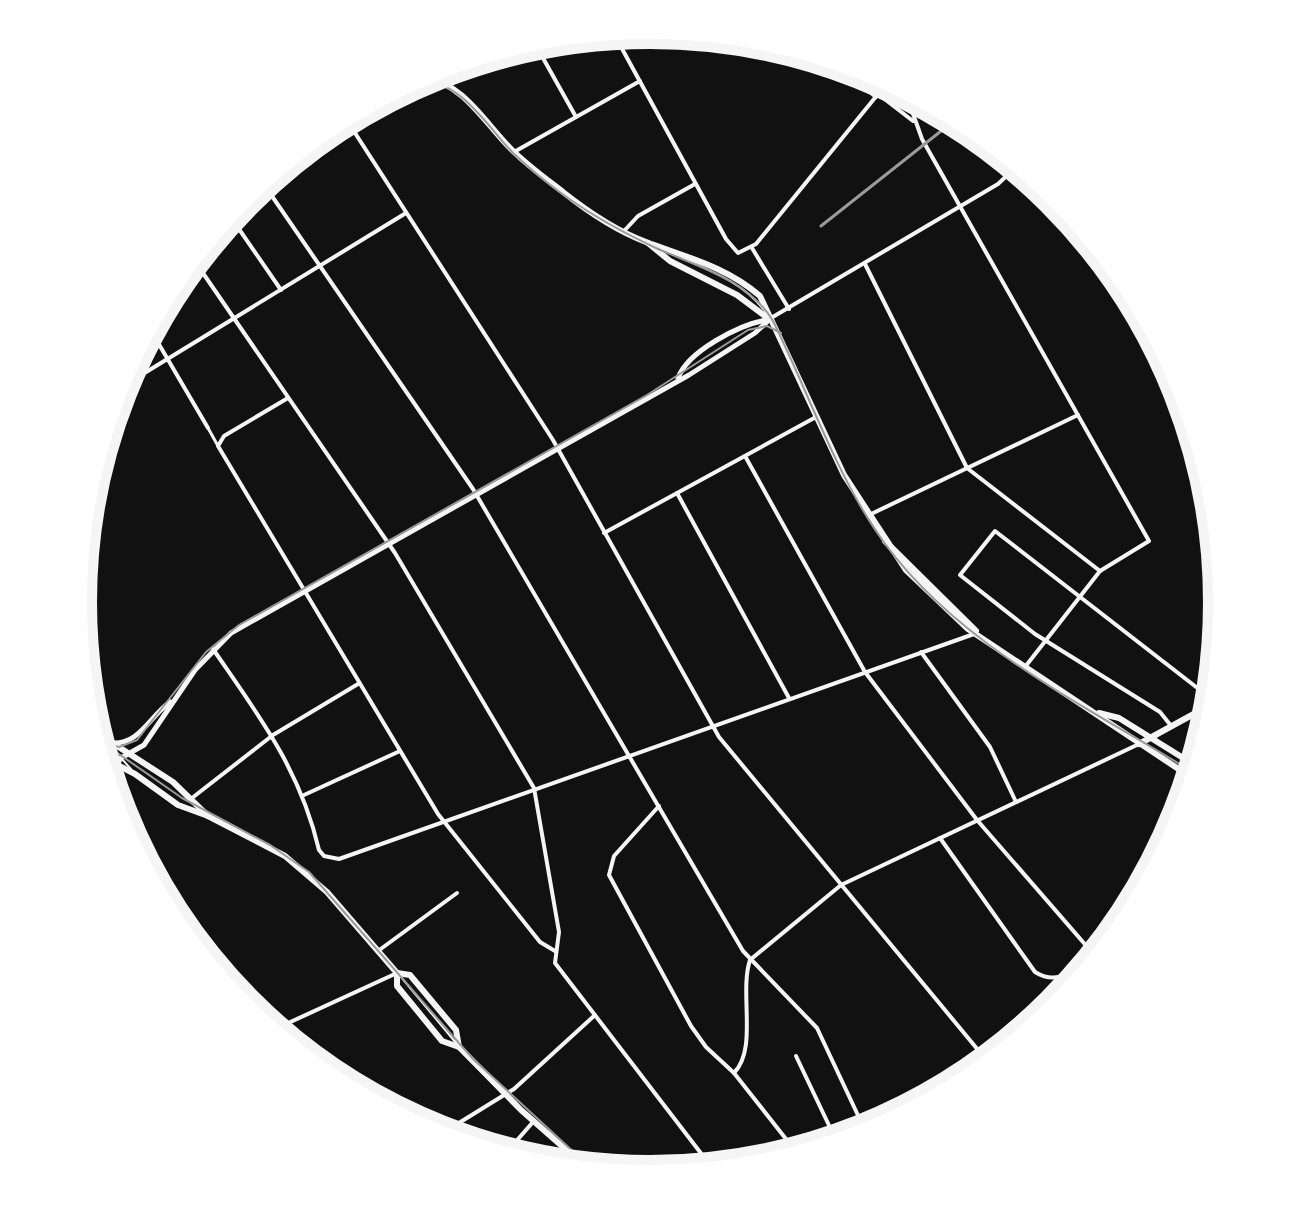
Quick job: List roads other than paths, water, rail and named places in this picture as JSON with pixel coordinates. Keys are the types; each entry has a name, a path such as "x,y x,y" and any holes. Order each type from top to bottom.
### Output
{"main road":[{"path":"444,84 462,94 514,152 574,201 648,243 670,261 737,295 770,319"},
{"path":"648,243 675,249 745,282 760,296 816,417 867,516 919,585 977,633 1182,772"},
{"path":"1164,384 1189,457"},
{"path":"1139,744 1198,712"},
{"path":"1099,713 1119,718 1185,759"},
{"path":"107,732 111,742 192,798 208,816"},
{"path":"115,760 178,805 264,844 303,870 397,973 410,975 456,1030 459,1047"},
{"path":"397,973 397,986 440,1038 459,1047 533,1122 572,1155"}],"street":[{"path":"620,45 726,239 739,253 752,248 877,96"},
{"path":"541,55 576,117"},
{"path":"514,152 640,81"},
{"path":"867,88 913,121"},
{"path":"910,109 922,139 1149,541 1144,547 1100,571 1025,667"},
{"path":"353,130 557,449 712,726 980,1053"},
{"path":"116,765 144,745 171,702 213,648 239,628 678,379 747,338 770,319 1009,175"},
{"path":"624,231 638,216 695,184"},
{"path":"270,194 476,495 750,960 817,1028 860,1120"},
{"path":"140,376 406,213"},
{"path":"237,226 281,290"},
{"path":"752,248 789,309"},
{"path":"865,264 967,468 1100,571"},
{"path":"201,271 389,544 534,788 559,932 555,951 559,969 705,1158"},
{"path":"678,379 683,365 740,326 770,319"},
{"path":"157,341 427,795 540,942 555,951"},
{"path":"218,446 224,436 288,398"},
{"path":"867,516 1078,415"},
{"path":"604,533 816,417"},
{"path":"745,456 865,672 977,820 1088,949"},
{"path":"677,493 789,698"},
{"path":"1172,727 1160,712 1045,640 960,575 995,531 1201,691"},
{"path":"213,648 273,735 304,795 324,856 339,859 977,633"},
{"path":"921,652 990,747 1016,802"},
{"path":"192,798 273,735 359,683"},
{"path":"119,761 111,742 134,738 156,712 171,702"},
{"path":"734,1073 745,1054 745,976 750,960 841,885 1139,744"},
{"path":"304,795 400,751"},
{"path":"659,806 609,865 611,880 691,1026 706,1047 734,1073 792,1143"},
{"path":"940,838 1035,972 1043,977 1064,977"},
{"path":"378,951 457,893"},
{"path":"285,1025 397,973"},
{"path":"455,1125 504,1094 595,1015"},
{"path":"796,1056 831,1130"},
{"path":"514,1144 533,1122"}],"lane":[{"path":"114,757 119,761"}],"tram line":[{"path":"441,85 472,107 519,159 587,210 644,242 720,276 750,295 773,321 859,504 904,568 939,604 1020,667 1183,767"},
{"path":"110,745 119,747 137,740 206,652 239,625 647,395 748,330 767,326 781,333"},
{"path":"112,749 182,798 270,845 309,872 473,1059 578,1156"}],"railway":[{"path":"821,226 944,128"}]}
